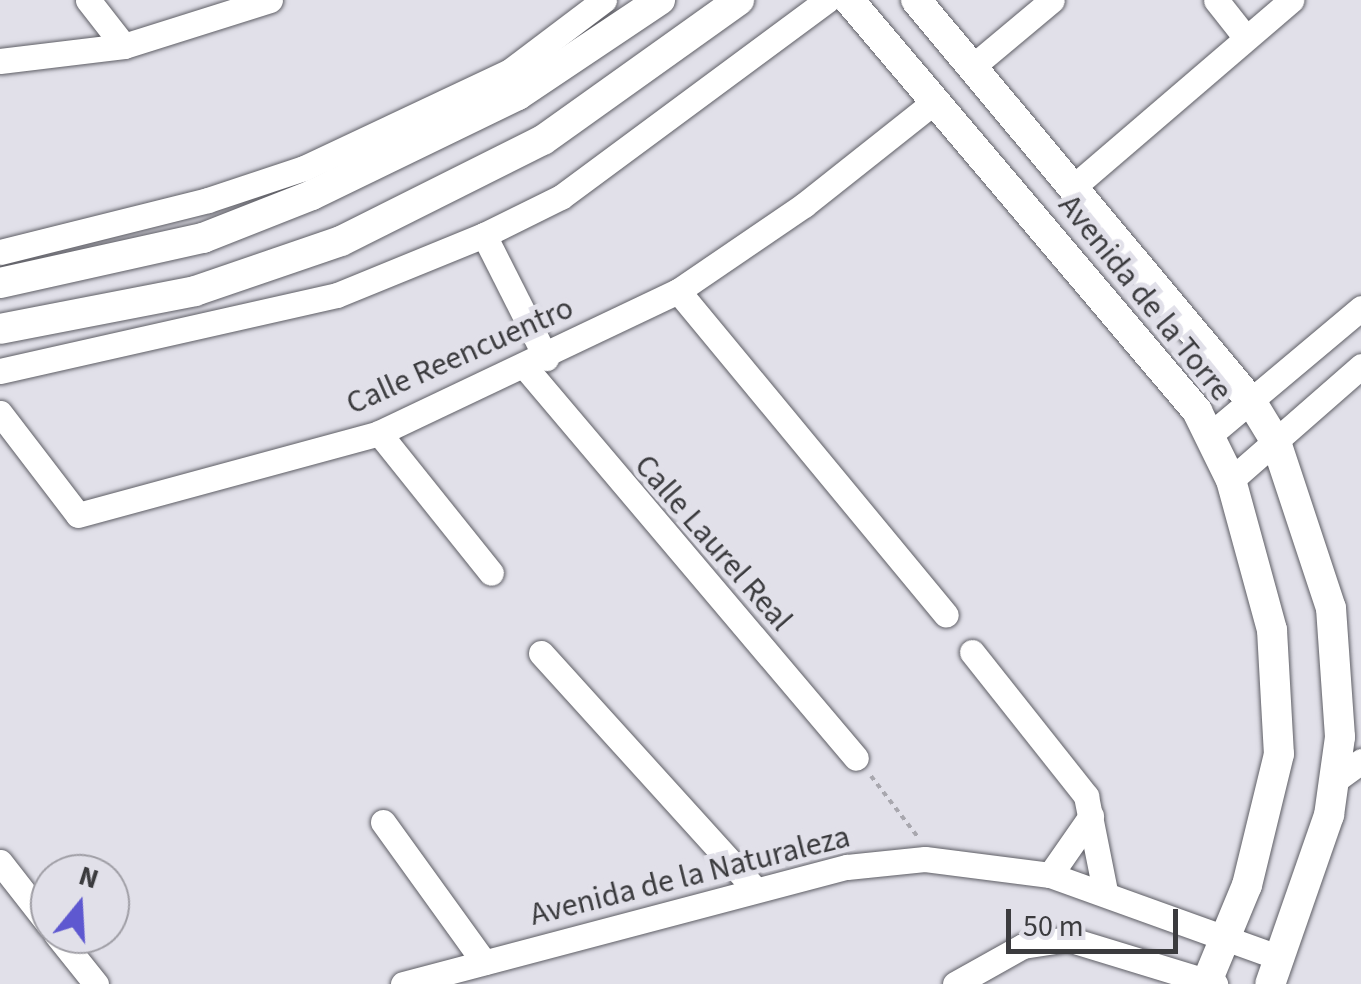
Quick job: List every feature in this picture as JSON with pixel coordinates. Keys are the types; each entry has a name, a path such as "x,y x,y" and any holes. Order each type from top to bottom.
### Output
{"street":[{"path":"88,0 124,46"},
{"path":"0,61 124,46 270,0"},
{"path":"0,252 208,200 304,168 510,70 604,0"},
{"path":"0,283 203,238 312,195 518,95 660,0"},
{"path":"0,329 195,290 341,241 543,140 739,0"},
{"path":"0,372 337,295 484,234 560,198 826,0"},
{"name":"Avenida de la Torre","path":"849,0 1210,434 1231,480 1272,630 1279,754 1270,809 1210,983"},
{"name":"Avenida de la Torre","path":"916,0 1251,401 1276,442 1331,608 1350,770 1275,971"},
{"path":"972,67 1052,0"},
{"path":"1216,0 1246,38"},
{"path":"1072,188 1292,0"},
{"name":"Calle Reencuentro","path":"0,413 78,515 379,432 536,362 678,291 804,205 935,101"},
{"name":"Calle Laurel Real","path":"484,234 536,362 856,758"},
{"path":"678,291 946,615"},
{"path":"1210,434 1361,308"},
{"path":"1231,480 1361,366"},
{"path":"379,432 491,574"},
{"path":"972,652 1077,781 1091,816 1105,891"},
{"path":"541,653 755,889"},
{"path":"1050,875 1091,816"},
{"path":"382,822 484,962"},
{"name":"Avenida de la Naturaleza","path":"404,984 755,889 848,867 925,859 1050,875 1105,891 1228,937 1275,971"},
{"path":"0,862 30,900"},
{"path":"956,984 1023,946 1068,939 1210,983"},
{"path":"69,954 85,978"}],"path":[{"path":"856,758 915,831 925,859"}]}
